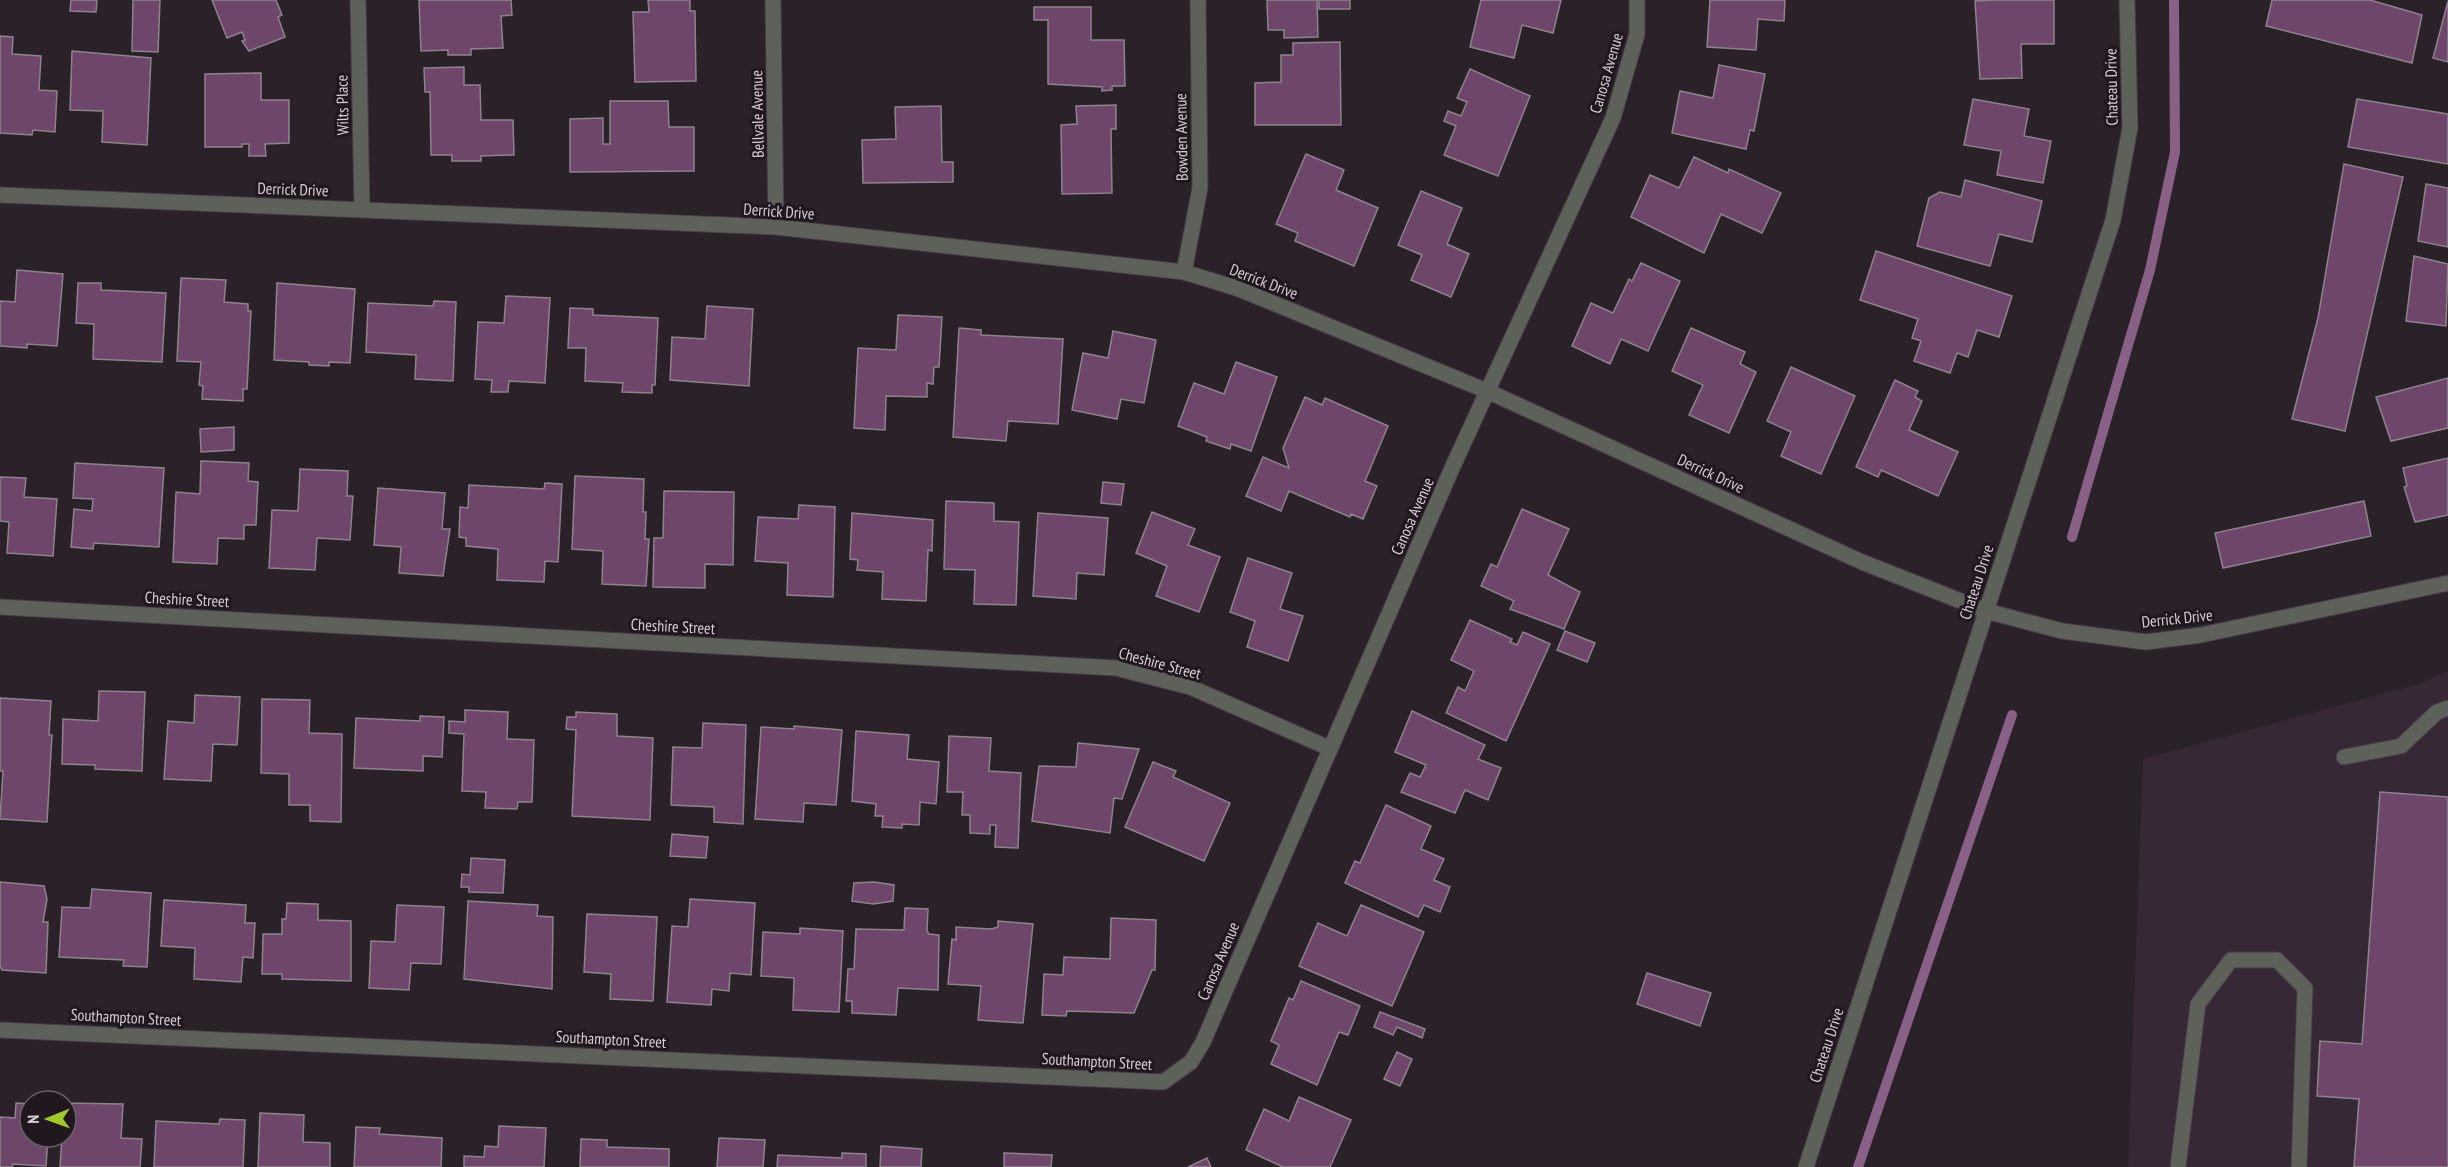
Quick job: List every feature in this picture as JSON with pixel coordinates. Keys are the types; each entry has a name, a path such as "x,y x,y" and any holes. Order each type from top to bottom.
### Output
{"street":[{"name":"Wilts Place","path":"358,0 362,210"},
{"name":"Bellvale Avenue","path":"773,0 776,227"},
{"name":"Bowden Avenue","path":"1184,272 1200,189 1198,0"},
{"name":"Canosa Avenue","path":"1203,1042 1329,748 1487,391 1612,117 1637,34 1637,0"},
{"name":"Chateau Drive","path":"1806,1167 2113,220 2130,128 2127,0"},
{"name":"Derrick Drive","path":"0,195 776,227 1184,272 1239,289 1487,391 1862,562 1986,611 2062,631 2146,642 2201,635 2448,583"},
{"name":"Cheshire Street","path":"0,607 1116,668 1190,687 1329,748"},
{"path":"2344,757 2401,746 2438,712 2448,708"},
{"path":"2178,1167 2198,1004 2231,960 2277,960 2306,988 2299,1167"},
{"name":"Southampton Street","path":"0,1030 1163,1082 1191,1062 1203,1042"}],"shaded area":[{"path":"2448,671 2448,1167 2128,1167 2143,759 2418,684"}],"building":[{"path":"71,0 97,0 96,12 70,11"},
{"path":"133,0 160,0 158,52 132,51"},
{"path":"212,0 276,0 282,15 278,17 285,37 249,51 242,41 245,40 242,32 227,38"},
{"path":"419,0 511,0 512,15 501,16 503,48 471,49 471,55 448,55 448,50 421,51"},
{"path":"648,0 690,0 690,11 695,11 696,81 635,82 633,12 649,12"},
{"path":"1267,0 1317,0 1318,37 1284,38 1284,30 1268,30"},
{"path":"1319,0 1350,0 1350,9 1319,9"},
{"path":"1481,0 1561,0 1553,33 1522,25 1514,58 1470,47"},
{"path":"1710,0 1785,0 1784,21 1758,19 1756,50 1707,47"},
{"path":"2054,0 2054,44 2021,44 2022,78 1980,79 1975,1"},
{"path":"2272,0 2370,0 2422,15 2412,63 2266,26"},
{"path":"2448,1 2448,62 2433,58"},
{"path":"1034,7 1091,7 1091,40 1124,40 1125,86 1112,86 1112,90 1102,91 1102,87 1048,84 1048,20 1034,20"},
{"path":"0,36 13,37 12,54 41,56 39,90 57,91 55,132 33,130 32,135 0,133"},
{"path":"1340,42 1341,125 1255,125 1255,83 1281,82 1281,55 1293,55 1293,43"},
{"path":"72,51 151,58 147,145 102,142 103,111 70,110"},
{"path":"1719,65 1765,74 1754,131 1750,130 1746,149 1672,133 1680,91 1713,98"},
{"path":"464,67 464,85 480,85 481,120 513,120 514,155 481,156 481,161 452,161 452,155 431,155 430,92 425,92 424,68"},
{"path":"1470,69 1530,96 1498,176 1444,155 1456,126 1444,121 1448,111 1461,116 1467,102 1457,98"},
{"path":"261,73 261,100 289,100 289,143 265,144 266,156 249,156 249,144 242,144 242,147 205,147 205,74"},
{"path":"1973,99 2029,109 2024,136 2051,141 2043,183 1997,175 2001,151 1964,145"},
{"path":"2357,99 2448,114 2448,164 2348,147"},
{"path":"610,101 668,101 669,127 694,127 694,171 570,172 570,119 603,118 603,144 610,144"},
{"path":"1116,105 1116,129 1111,129 1112,193 1062,194 1061,125 1077,124 1076,106"},
{"path":"941,106 942,162 953,162 953,182 863,183 862,140 896,139 895,107"},
{"path":"1306,154 1344,170 1336,190 1378,208 1354,266 1295,241 1298,233 1276,224"},
{"path":"1694,157 1728,173 1729,169 1781,193 1762,233 1721,214 1704,253 1631,217 1650,175 1679,188"},
{"path":"2344,164 2403,177 2345,431 2292,419 2318,318"},
{"path":"1965,180 2042,201 2032,242 1999,234 1990,266 1917,246 1929,198 1940,192 1961,197"},
{"path":"2426,184 2448,188 2448,247 2418,241"},
{"path":"1421,191 1462,208 1447,244 1469,254 1451,297 1411,280 1422,255 1398,245"},
{"path":"1876,251 2012,296 1999,337 1977,330 1968,357 1957,353 1950,373 1914,361 1921,341 1912,338 1918,319 1860,300"},
{"path":"2414,256 2448,264 2446,326 2406,321"},
{"path":"1641,263 1680,281 1648,351 1621,339 1610,364 1572,346 1591,303 1613,313 1629,279 1632,281"},
{"path":"17,270 63,274 57,346 27,344 27,348 0,346 0,301 15,302"},
{"path":"181,278 226,280 224,302 248,304 248,311 251,311 247,389 243,389 243,401 202,399 203,386 199,385 201,362 177,361"},
{"path":"78,283 101,283 101,290 166,293 162,362 93,359 94,324 76,323"},
{"path":"277,283 355,289 350,363 329,362 329,366 309,365 309,362 274,360"},
{"path":"506,296 550,298 545,383 509,381 508,392 491,392 492,380 475,379 478,322 504,323"},
{"path":"434,301 456,302 453,381 415,379 416,355 366,352 368,303 433,306"},
{"path":"707,306 753,309 749,386 670,380 672,337 705,339"},
{"path":"570,308 593,309 593,315 658,318 655,385 652,385 652,393 622,392 623,383 585,381 586,348 568,348"},
{"path":"898,315 942,317 939,367 934,367 933,384 927,383 927,397 886,396 885,430 854,428 858,348 896,350"},
{"path":"959,328 981,330 981,335 1063,339 1058,424 1008,421 1006,441 953,437"},
{"path":"1691,328 1745,352 1740,364 1756,372 1729,433 1689,415 1703,385 1672,371"},
{"path":"1113,331 1156,340 1144,403 1121,399 1117,419 1072,410 1083,353 1108,358"},
{"path":"1236,362 1277,377 1251,451 1231,444 1230,449 1206,441 1207,437 1178,426 1194,383 1224,394"},
{"path":"1791,367 1855,396 1821,474 1781,456 1791,432 1767,421"},
{"path":"2448,378 2448,428 2391,441 2376,397"},
{"path":"1895,380 1918,391 1915,397 1922,401 1909,430 1958,452 1938,496 1881,470 1878,477 1856,467"},
{"path":"1305,397 1322,405 1325,398 1388,426 1365,481 1377,486 1363,519 1351,514 1350,517 1289,491 1281,511 1246,496 1263,457 1289,468 1283,448"},
{"path":"234,427 234,450 201,452 200,429"},
{"path":"2448,458 2448,515 2415,522 2404,487 2407,486 2403,468"},
{"path":"201,461 249,463 248,481 258,482 256,525 244,525 244,539 218,538 217,564 173,562 176,492 200,494"},
{"path":"75,463 164,468 159,547 94,543 93,549 71,547 74,509 92,511 93,499 73,498"},
{"path":"300,469 348,471 347,496 353,496 350,540 317,538 315,570 269,568 272,510 298,511"},
{"path":"575,476 644,479 645,539 649,539 646,586 602,584 603,551 572,549"},
{"path":"0,477 26,478 24,497 57,499 53,556 7,553 9,522 0,521"},
{"path":"1103,482 1124,484 1121,505 1101,503"},
{"path":"545,483 562,484 558,562 545,561 544,582 497,580 498,549 466,546 466,538 459,537 460,507 468,508 469,485 544,489"},
{"path":"378,488 445,493 442,529 450,529 443,576 399,573 401,547 374,545"},
{"path":"664,491 734,492 733,565 705,564 705,588 653,587 654,538 663,538"},
{"path":"946,501 994,503 994,521 1019,522 1016,605 974,604 975,570 944,569"},
{"path":"2364,501 2371,536 2223,568 2215,533"},
{"path":"799,505 835,507 833,597 787,595 788,563 755,561 758,517 798,519"},
{"path":"1522,509 1569,529 1548,575 1580,592 1564,629 1510,609 1514,601 1481,586 1491,564 1497,567"},
{"path":"1152,512 1195,529 1188,545 1220,557 1199,612 1156,596 1167,566 1136,553"},
{"path":"852,513 933,520 932,551 928,550 926,601 882,599 883,572 857,570 858,560 850,559"},
{"path":"1038,513 1108,518 1104,575 1077,573 1076,599 1033,596"},
{"path":"1248,558 1292,573 1280,609 1303,616 1288,661 1247,647 1255,621 1230,612"},
{"path":"1470,620 1512,639 1510,642 1517,645 1523,632 1550,644 1506,741 1446,713 1458,687 1465,691 1474,671 1451,660"},
{"path":"1565,631 1595,643 1587,662 1557,650"},
{"path":"99,691 145,692 142,771 95,769 95,765 62,764 63,719 98,721"},
{"path":"195,695 240,697 237,745 213,744 211,781 164,779 168,721 194,723"},
{"path":"0,698 51,701 49,735 52,735 47,822 0,819 3,771 0,771"},
{"path":"262,699 310,700 309,733 342,734 341,822 310,821 310,805 289,805 289,774 261,773"},
{"path":"465,710 508,712 507,739 534,740 532,802 518,802 517,809 485,808 486,792 462,791 464,734 449,733 449,721 465,722"},
{"path":"1412,711 1485,745 1478,759 1501,768 1488,800 1465,790 1455,813 1401,792 1410,773 1420,777 1426,765 1395,752"},
{"path":"576,712 617,714 617,736 653,738 650,820 572,816 576,730 566,729 567,717 576,717"},
{"path":"420,716 444,717 442,757 423,756 423,771 354,768 356,718 420,721"},
{"path":"703,723 746,725 743,824 714,822 714,807 671,805 673,747 702,748"},
{"path":"794,726 842,730 836,805 804,803 803,822 755,819 761,727 794,729"},
{"path":"856,731 909,735 907,759 939,762 936,804 920,802 919,825 902,824 902,828 882,827 883,816 875,816 876,804 852,801"},
{"path":"949,736 991,738 989,771 1021,773 1018,848 995,847 996,825 990,825 990,834 970,833 970,815 962,815 963,792 947,792"},
{"path":"1078,743 1139,749 1122,799 1114,798 1110,833 1032,821 1039,766 1076,767"},
{"path":"1153,762 1176,771 1173,777 1230,803 1204,861 1125,827"},
{"path":"2380,792 2448,797 2448,1167 2354,1167 2359,1099 2317,1096 2320,1041 2362,1044"},
{"path":"1386,805 1431,826 1421,849 1444,859 1434,880 1450,887 1440,912 1424,905 1418,917 1345,883 1355,861 1360,863"},
{"path":"672,834 708,837 706,858 670,856"},
{"path":"471,858 505,860 503,893 469,892 469,887 461,887 462,874 470,875"},
{"path":"0,882 44,886 47,899 43,922 48,922 46,973 2,970 0,966"},
{"path":"874,882 894,885 893,901 873,904 852,901 854,883"},
{"path":"92,889 151,893 147,967 123,966 124,960 59,957 62,907 90,908"},
{"path":"690,899 755,903 751,975 730,973 729,991 712,989 711,1005 667,1002 672,926 688,927"},
{"path":"164,900 246,905 245,923 255,923 253,958 243,957 241,982 194,979 195,948 161,946"},
{"path":"468,901 538,905 537,916 553,917 552,989 464,979"},
{"path":"287,903 318,904 318,920 351,921 351,981 282,979 282,974 262,974 263,934 282,934 282,919 286,919"},
{"path":"397,905 444,907 441,964 411,963 409,990 369,988 371,941 395,942"},
{"path":"1361,905 1424,932 1392,1006 1299,966 1318,923 1347,936"},
{"path":"905,908 928,909 927,931 929,934 939,935 938,990 898,988 896,1015 852,1013 852,1001 846,1001 848,969 854,969 856,929 904,930"},
{"path":"587,914 657,917 653,1001 610,999 611,974 584,972"},
{"path":"1111,918 1156,920 1155,970 1152,970 1134,1013 1067,1011 1066,1016 1042,1015 1044,974 1063,975 1064,957 1110,959"},
{"path":"998,921 1033,924 1023,1023 978,1020 981,986 948,984 952,939 956,940 956,927 991,929 998,927"},
{"path":"800,928 843,931 839,1012 793,1010 794,978 761,976 763,932 800,934"},
{"path":"1647,973 1711,993 1700,1026 1637,1004"},
{"path":"1301,981 1360,1006 1348,1035 1339,1032 1317,1085 1271,1064 1279,1045 1271,1041 1289,998 1293,1000"},
{"path":"1380,1012 1425,1029 1422,1038 1397,1027 1393,1035 1374,1027"},
{"path":"1397,1052 1412,1059 1400,1086 1384,1079"},
{"path":"1299,1097 1351,1120 1330,1167 1283,1167 1246,1150 1264,1109 1289,1121"},
{"path":"16,1103 18,1103 18,1149 47,1149 46,1166 13,1164 12,1167 0,1167 0,1117 15,1118"},
{"path":"78,1103 123,1104 121,1138 142,1139 140,1167 60,1167 61,1149 78,1149"},
{"path":"260,1113 304,1115 303,1142 330,1143 330,1167 258,1167"},
{"path":"220,1119 245,1120 243,1167 154,1167 156,1121 219,1124"},
{"path":"499,1126 546,1128 544,1167 464,1167 464,1156 484,1157 485,1146 498,1147"},
{"path":"356,1127 380,1128 379,1134 442,1138 441,1167 354,1167"},
{"path":"719,1138 765,1140 763,1167 717,1167"},
{"path":"581,1139 607,1140 607,1147 669,1149 669,1167 580,1167"},
{"path":"881,1146 922,1149 921,1167 880,1167"},
{"path":"842,1153 866,1154 866,1167 777,1167 778,1155 842,1158"},
{"path":"1004,1153 1052,1155 1051,1167 1004,1167"},
{"path":"1207,1158 1211,1167 1188,1167"}],"waterway":[{"path":"2072,537 2150,270 2175,152 2174,0"},
{"path":"1858,1167 2012,715"}]}
